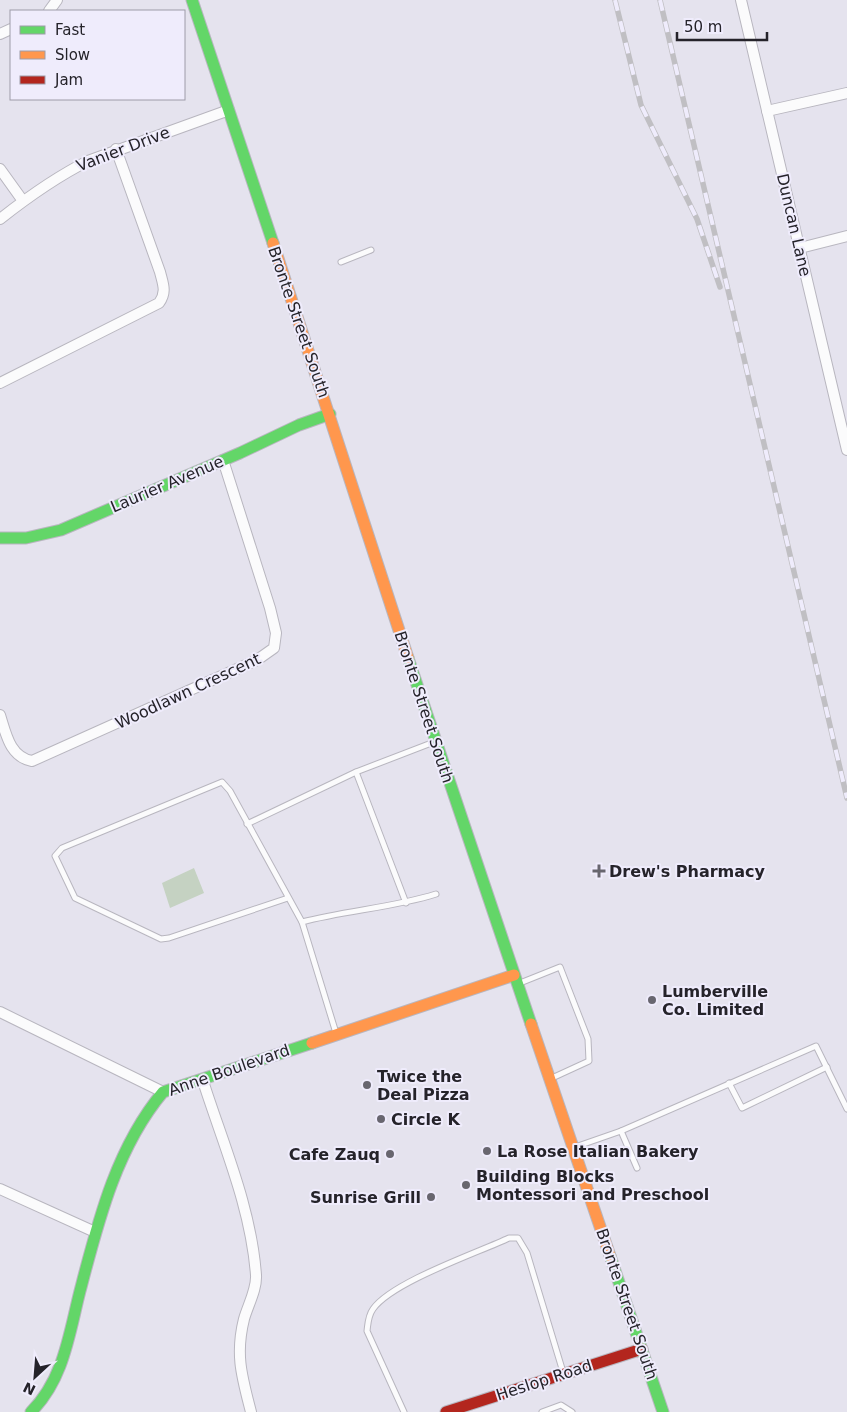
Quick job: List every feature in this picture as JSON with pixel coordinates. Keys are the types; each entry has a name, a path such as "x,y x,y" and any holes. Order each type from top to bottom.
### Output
{"main road":[{"name":"Bronte Street South","path":"192,0 330,414 435,742 663,1412"},
{"name":"Laurier Avenue","path":"0,538 26,538 61,530 299,425 330,414"},
{"name":"Anne Boulevard","path":"31,1412 45,1398 58,1375 95,1232 115,1172 152,1105 163,1092 203,1081 337,1034 516,980"},
{"name":"Heslop Road","path":"446,1412 642,1349"}],"street":[{"name":"Duncan Lane","path":"741,0 846,444"},
{"path":"767,111 847,93"},
{"name":"Vanier Drive","path":"0,219 66,172 116,149 229,110"},
{"path":"0,382 159,303 163,297 165,290 160,272 116,149"},
{"path":"0,169 23,201"},
{"path":"800,248 847,236"},
{"name":"Woodlawn Crescent","path":"0,715 10,745 22,759 32,761 257,660 274,648 276,633 270,608 223,460"},
{"path":"0,1012 163,1092"},
{"path":"203,1081 246,1209 254,1249 256,1278 244,1320 238,1358 251,1412"},
{"path":"0,1189 95,1232"}],"lane":[{"path":"341,262 371,250"},
{"path":"247,824 356,772 435,742"},
{"path":"356,772 406,904"},
{"path":"288,898 169,938 161,939 75,898 55,856 62,848 222,782 302,922 337,1034"},
{"path":"302,922 337,912 406,904 436,894"},
{"path":"516,980 560,967 588,1039 589,1061 551,1079"},
{"path":"574,1147 621,1131 816,1046 847,1109"},
{"path":"729,1083 742,1108 827,1067"},
{"path":"621,1131 638,1168"},
{"path":"404,1412 367,1331 368,1320 373,1309 393,1291 509,1238 518,1238 527,1253 563,1373"},
{"path":"542,1412 561,1405 572,1412"}],"green space":[{"path":"194,868 204,893 170,908 162,883"}],"railway":[{"path":"615,0 641,105 697,219 720,287"},
{"path":"660,0 847,798"}],"traffic: fast":[{"path":"192,0 273,243"},
{"path":"0,538 26,538 61,530 240,453 299,425 330,414"},
{"path":"408,658 531,1024"},
{"path":"31,1412 51,1385 64,1355 94,1239 121,1161 133,1137 163,1092 312,1043"},
{"path":"610,1256 663,1412"}],"traffic: slow":[{"path":"273,243 408,658"},
{"path":"312,1043 514,975"},
{"path":"531,1024 610,1256"}],"traffic: jam":[{"path":"446,1412 642,1349"}],"place":[{"name":"Drew's Pharmacy","path":"599,871"},
{"name":"Lumberville Co. Limited","path":"652,1000"},
{"name":"Twice the Deal Pizza","path":"367,1085"},
{"name":"Circle K","path":"381,1119"},
{"name":"La Rose Italian Bakery","path":"487,1151"},
{"name":"Cafe Zauq","path":"390,1154"},
{"name":"Building Blocks Montessori and Preschool","path":"466,1185"},
{"name":"Sunrise Grill","path":"431,1197"}]}
